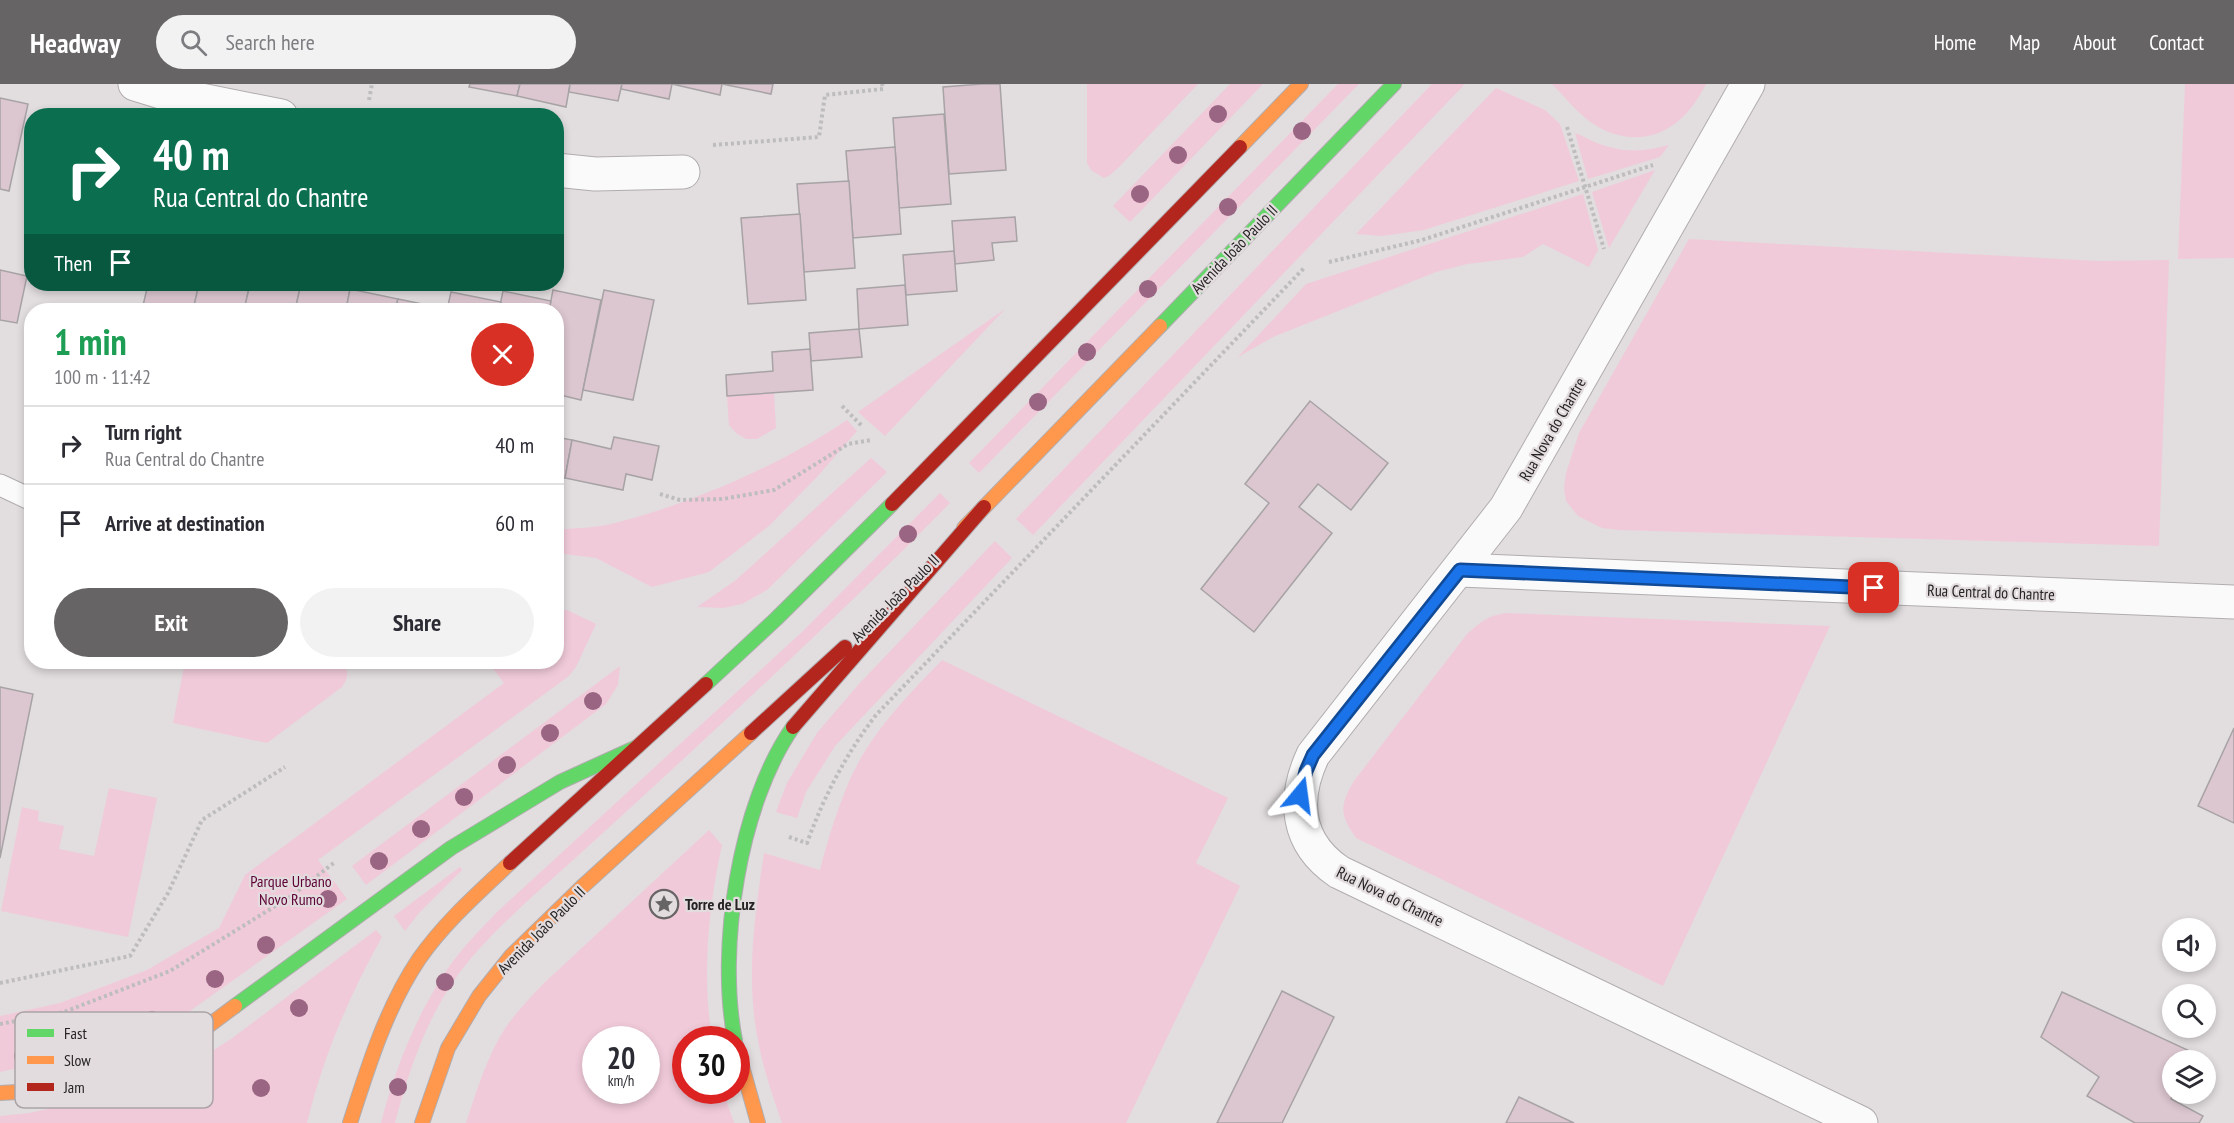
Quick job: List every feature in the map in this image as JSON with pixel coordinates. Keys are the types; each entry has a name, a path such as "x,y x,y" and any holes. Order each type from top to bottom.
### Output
{"main road":[{"path":"350,1123 370,1060 383,1030 404,985 432,941 478,893 776,620 1302,84"},
{"name":"Avenida João Paulo II","path":"422,1123 448,1048 479,996 511,956 582,887 824,667 899,594 1394,84"},
{"path":"734,1026 730,977 736,886 750,824 782,743 806,709 835,675 869,641 984,507"},
{"path":"213,1023 451,848 560,782 637,747"},
{"path":"0,1093 15,1092"},
{"path":"750,1095 758,1123"}],"street":[{"path":"135,84 161,92 241,108"},
{"name":"Rua Nova do Chantre","path":"1748,84 1506,508 1460,570 1313,755 1300,795 1303,823 1322,859 1340,872 1860,1123"},
{"path":"564,171 595,174 683,172"},
{"name":"Rua Central do Chantre","path":"1460,570 2234,602"}],"lane":[{"path":"0,485 24,496"}],"path":[{"path":"369,100 372,84"},
{"path":"710,145 819,137 825,95 883,89 882,84"},
{"path":"1567,127 1604,249"},
{"path":"1329,262 1422,240 1659,164"},
{"path":"807,843 832,783 876,715 1305,267"},
{"path":"842,406 862,426"},
{"path":"660,494 680,500 712,499 774,490 848,444 872,440"},
{"path":"0,983 130,956 168,893 202,820 285,767"},
{"path":"64,1012 170,971 290,897 335,862"},
{"path":"0,1024 15,1021"}],"green space":[{"path":"1087,84 1198,84 1119,167 1104,178 1091,170 1087,163"},
{"path":"1230,84 1263,84 1130,222 1113,206"},
{"path":"1338,84 1359,84 979,473 969,463"},
{"path":"1432,84 1465,84 1033,535 1016,519"},
{"path":"1552,84 1706,84 1687,112 1676,123 1649,136 1633,137 1617,135 1593,124"},
{"path":"2185,84 2234,84 2234,258 2178,259"},
{"path":"1496,88 1545,110 1560,124 1579,181 1424,230 1382,236 1356,234"},
{"path":"1575,133 1594,142 1624,150 1651,149 1669,145 1660,157 1588,179"},
{"path":"1655,170 1609,248 1592,192"},
{"path":"1583,194 1598,250 1589,267 1543,244 1523,257 1467,264 1436,272 1273,337 1238,357 1306,284"},
{"path":"1689,239 2098,261 2169,260 2159,546 1619,530 1602,528 1578,516 1566,501 1564,488 1566,473 1579,433"},
{"path":"1005,309 885,436 858,412"},
{"path":"774,393 776,428 757,439 746,439 729,425 727,396"},
{"path":"847,420 857,431 817,477 769,526 709,572 652,587 596,558 564,554 564,529 611,524 703,495 764,468"},
{"path":"871,458 887,472 767,590 742,604 723,608 697,607 736,580"},
{"path":"940,493 950,503 911,542 791,658 523,905 479,949 451,985 433,1017 411,1069 395,1123 381,1123 398,1067 413,1031 447,970 467,944 497,912 802,632"},
{"path":"995,541 1012,558 835,746 806,792 797,818 776,812 787,783 817,733 859,684"},
{"name":"Parque Urbano Novo Rumo","path":"564,610 596,624 576,667 569,676 318,860 347,899 189,1012 18,1012 60,1003 147,970 219,928 245,875 504,683 493,669 564,669"},
{"path":"1507,613 1830,626 1663,986 1356,838 1344,816 1346,797 1354,781 1467,634 1485,620"},
{"path":"942,660 1228,798 1196,863 1240,886 1126,1123 782,1123 759,1046 752,989 755,921 764,853 820,870 838,811 860,760 880,729"},
{"path":"620,666 618,685 606,704 366,885 352,866"},
{"path":"184,669 346,669 346,680 342,687 267,743 173,723"},
{"path":"109,788 157,798 128,937 1,911 22,807 39,811 38,821 64,826 59,849 94,856"},
{"path":"709,830 722,845 713,893 708,942 707,991 710,1026 672,1026 672,1104 727,1104 734,1123 466,1123 493,1050 515,1016 543,984"},
{"path":"460,867 462,870 419,913 405,931 394,916"},
{"path":"376,930 382,937 338,1027 313,1098 307,1123 0,1123 0,1116 52,1108 213,1108 213,1050"},
{"name":"Parque Urbano Novo Rumo","path":"15,1013 15,1069 0,1072 0,1016"}],"building":[{"path":"470,84 520,84 517,96 469,87"},
{"path":"520,84 570,84 566,107 517,96"},
{"path":"570,84 622,84 618,101 569,92"},
{"path":"622,84 672,84 669,99 621,89"},
{"path":"672,84 722,84 720,95"},
{"path":"722,84 773,84 771,94"},
{"path":"1000,84 1006,170 949,174 943,87"},
{"path":"0,98 28,104 27,108 24,108 24,122 9,191 0,189"},
{"path":"944,114 951,204 899,208 893,118"},
{"path":"895,147 901,234 853,238 846,151"},
{"path":"849,181 855,268 804,272 797,184"},
{"path":"800,214 806,300 748,304 741,218"},
{"path":"1015,217 1017,241 992,243 994,260 955,264 952,221"},
{"path":"954,251 957,291 906,295 903,255"},
{"path":"0,270 24,275 24,290 17,323 0,320"},
{"path":"905,285 908,325 859,329 857,289"},
{"path":"604,290 654,300 633,400 583,390"},
{"path":"146,291 197,291 195,303 144,303"},
{"path":"197,291 248,291 246,303 195,303"},
{"path":"248,291 299,291 297,303 246,303"},
{"path":"299,291 350,291 347,303 297,303"},
{"path":"350,291 398,299 397,303 347,303"},
{"path":"503,291 551,301 551,303 500,303"},
{"path":"553,291 601,300 581,400 564,396 564,303 550,303"},
{"path":"451,292 501,302 501,303 449,303"},
{"path":"398,299 418,303 397,303"},
{"path":"859,329 862,357 811,361 809,333"},
{"path":"810,349 813,390 727,396 726,375 773,371 772,352"},
{"path":"1310,401 1388,463 1351,510 1318,484 1299,507 1332,533 1254,632 1201,589 1269,503 1245,484"},
{"path":"614,437 659,446 652,480 626,474 623,490 565,478 572,440 611,449"},
{"path":"564,438 572,440 564,478"},
{"path":"0,687 33,694 0,858"},
{"path":"2234,728 2234,823 2198,806"},
{"path":"1282,991 1334,1017 1282,1123 1217,1123"},
{"path":"2062,992 2188,1050 2162,1050 2162,1104 2180,1104 2203,1116 2199,1123 2135,1123 2087,1096 2099,1077 2041,1037"},
{"path":"1519,1097 1574,1123 1506,1123"}],"traffic: fast":[{"path":"1160,326 1394,84"},
{"path":"706,684 776,619 892,504"},
{"path":"733,1026 729,964 731,921 737,878 746,836 759,796 774,759 793,727"},
{"path":"235,1006 451,848 560,782 637,747"}],"traffic: slow":[{"path":"1240,147 1301,84"},
{"path":"964,528 1160,326"},
{"path":"422,1123 448,1048 479,996 511,956 582,887 751,733"},
{"path":"350,1123 379,1038 407,978 439,933 510,863"},
{"path":"213,1022 235,1006"},
{"path":"0,1093 15,1092"},
{"path":"750,1095 758,1123"}],"traffic: jam":[{"path":"892,504 1240,147"},
{"path":"793,727 984,507"},
{"path":"751,733 845,647"},
{"path":"510,863 706,684"}],"place":[{"name":"Torre de Luz","path":"664,904"}],"route":[{"path":"1300,795 1302,782 1313,755 1460,570 1874,588"}]}
